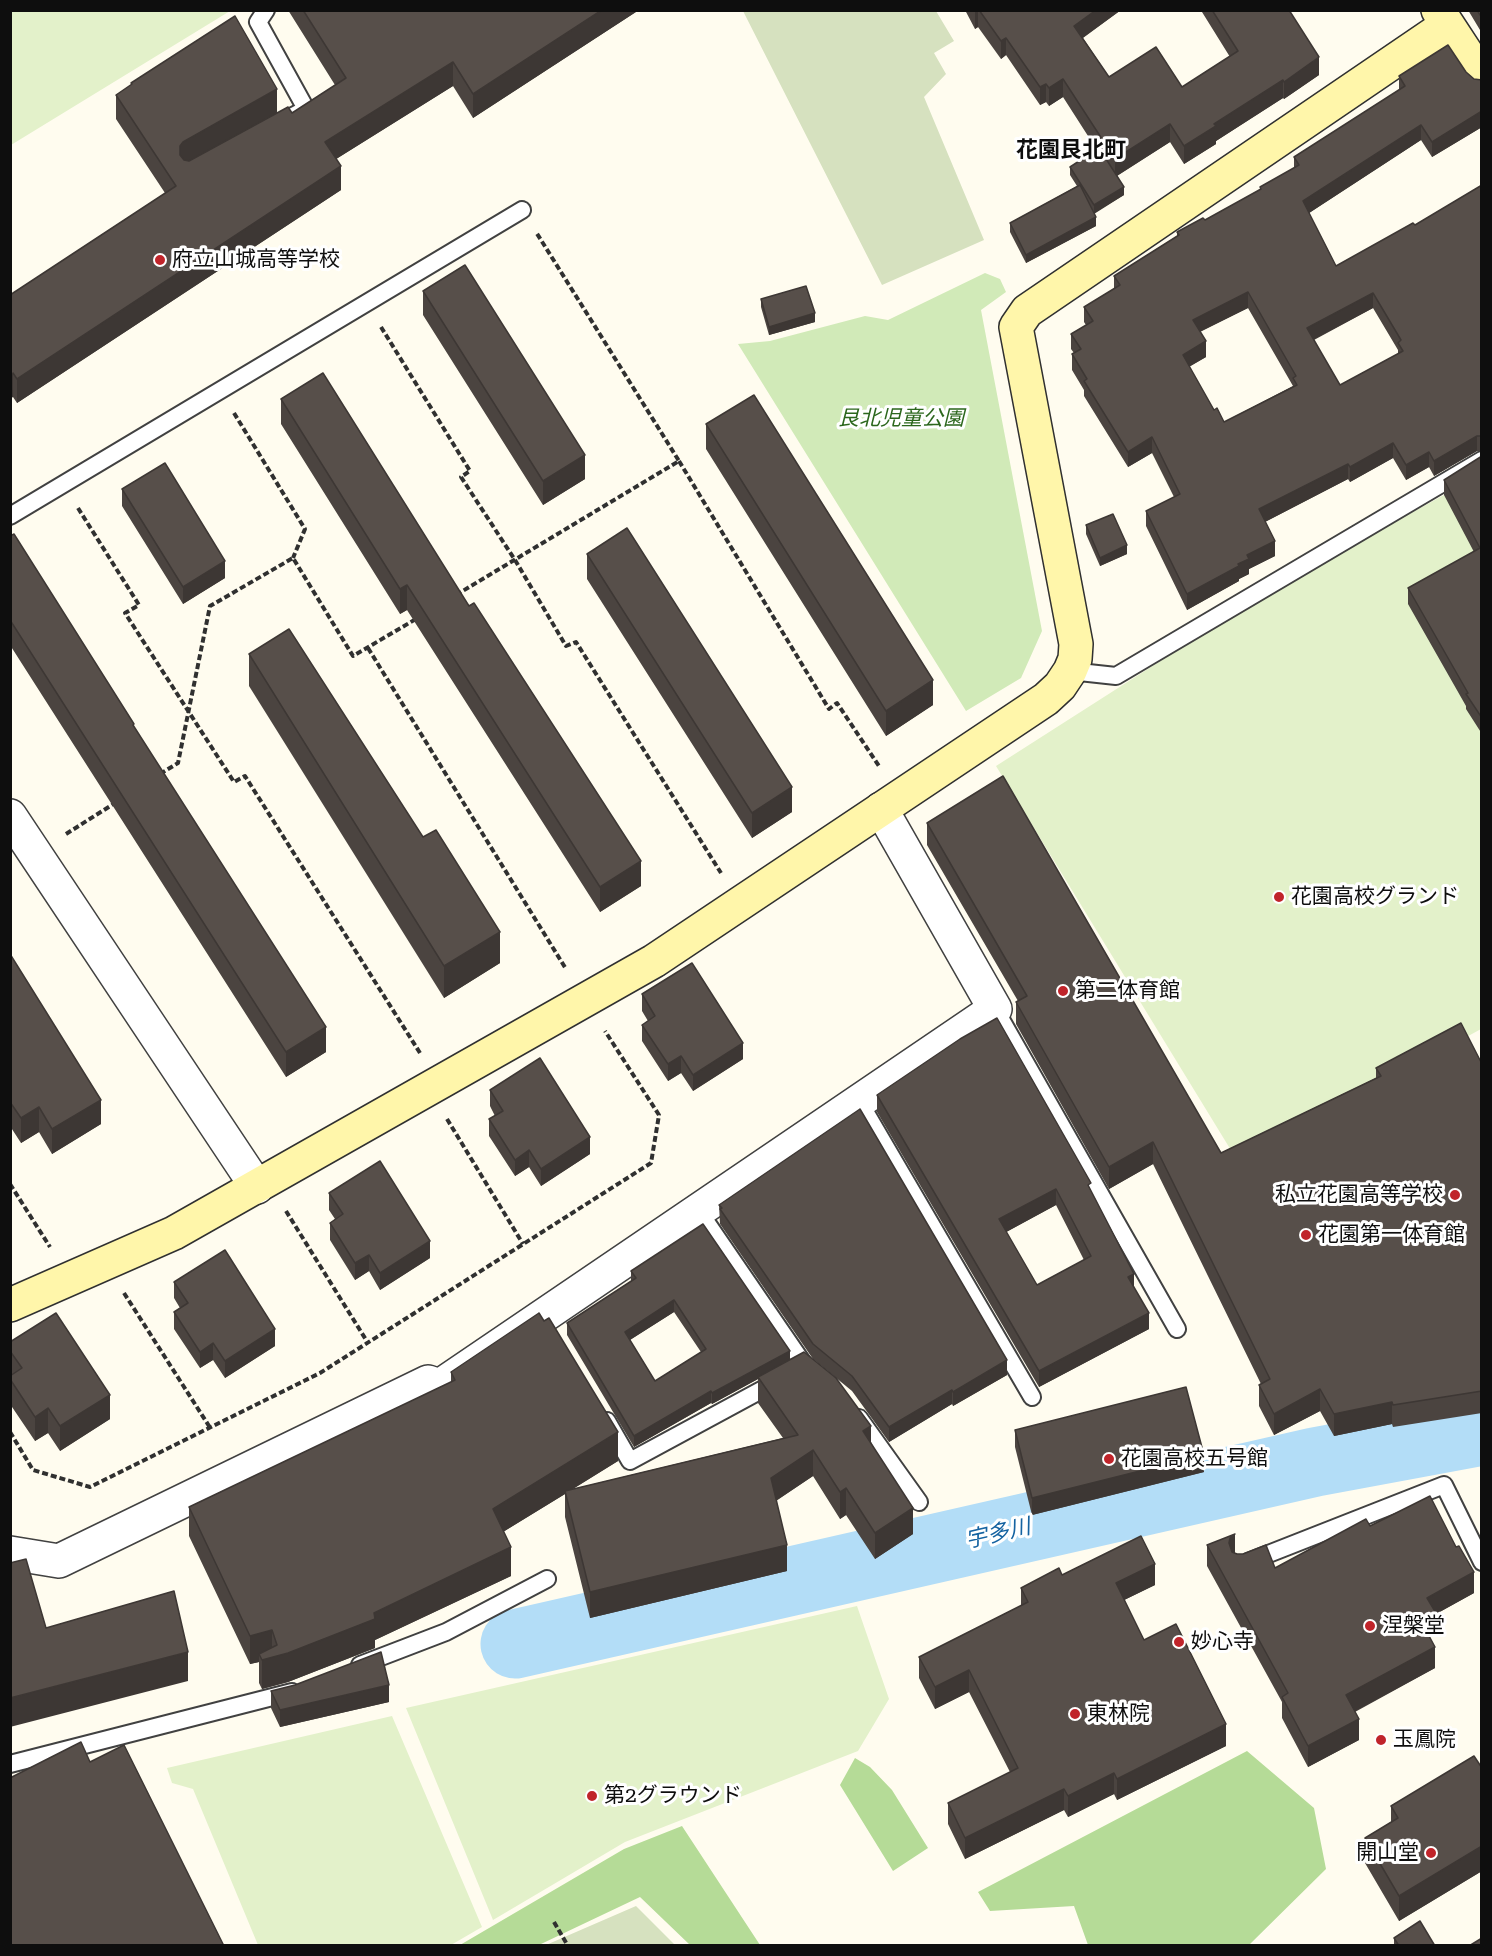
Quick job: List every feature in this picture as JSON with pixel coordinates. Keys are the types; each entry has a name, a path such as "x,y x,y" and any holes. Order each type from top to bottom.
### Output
{"street":[{"path":"10,1305 174,1233 654,961 1046,699 1060,686 1070,671 1075,659 1076,645 1016,327 1027,311 1443,18 1482,77"},
{"path":"10,1553 59,1561 428,1382 440,1386 546,1321 698,1210 995,1009 890,803"},
{"path":"10,816 262,1184"}],"lane":[{"path":"267,10 258,22 306,109 277,125"},
{"path":"10,516 522,210"},
{"path":"1070,671 1116,676 1482,460"},
{"path":"995,1009 1177,1329"},
{"path":"859,1101 1032,1397"},
{"path":"698,1210 805,1366 828,1385"},
{"path":"596,1403 630,1461 805,1366"},
{"path":"851,1407 920,1502"},
{"path":"1239,1565 1444,1485 1482,1562"},
{"path":"347,1670 446,1632 547,1579"},
{"path":"10,1764 291,1692 302,1687"}],"path":[{"path":"522,210 679,461 829,709 837,703 890,803"},
{"path":"366,303 470,471 461,477 566,646 576,642 740,903"},
{"path":"159,775 178,763 210,606 293,558 305,529 220,391"},
{"path":"456,595 679,461"},
{"path":"64,485 140,605 125,613 234,782 244,776 433,1086 523,1244"},
{"path":"293,558 353,656 417,618"},
{"path":"10,1432 33,1470 90,1486 320,1373 651,1163 659,1115 585,1000 368,648"},
{"path":"66,835 122,799"},
{"path":"10,1184 69,1279"},
{"path":"262,1184 368,1343"},
{"path":"105,1264 209,1426"},
{"path":"554,1922 568,1946"}],"green space":[{"path":"11,10 230,10 230,11 11,145"},
{"path":"743,11 936,11 954,41 934,53 946,74 924,97 984,240 882,285"},
{"name":"艮北児童公園","path":"985,273 1000,279 1006,292 981,310 1042,631 1021,678 966,711 738,344 770,341 865,316 888,320"},
{"name":"花園高校グランド","path":"1481,475 1481,1029 1240,1165 996,766 1287,580"},
{"name":"第2グラウンド","path":"857,1606 889,1699 858,1751 625,1842 493,1920 406,1708"},
{"path":"392,1716 482,1927 451,1945 258,1945 193,1789 172,1783 167,1768"},
{"path":"1247,1751 1314,1808 1326,1869 1249,1945 1088,1945 1074,1906 990,1911 978,1892"},
{"path":"855,1758 870,1767 892,1790 928,1848 893,1871 840,1785"},
{"path":"682,1826 760,1945 690,1945 640,1897 541,1945 460,1945 624,1849"},
{"path":"636,1906 675,1945 546,1945"}],"building":[{"path":"303,10 602,10 473,94 453,62 325,142 341,166 17,379 13,373 10,375 10,295 176,186 116,95 235,16 277,89 183,142 180,146 180,155 184,160 189,161 288,107 292,113 346,78"},
{"path":"979,10 1096,10 1074,26 1109,77 1156,47 1182,87 1238,51 1212,10 1289,10 1319,57 1284,82 1283,80 1214,124 1216,126 1184,146 1170,124 1115,159 1063,79 1049,88 1046,84 1040,87 1006,38 1001,41"},
{"path":"1448,45 1466,72 1474,79 1482,80 1482,111 1432,142 1421,125 1303,201 1336,266 1413,223 1415,225 1482,185 1482,436 1477,436 1434,461 1429,452 1406,465 1393,443 1350,467 1348,464 1259,509 1275,541 1247,555 1249,559 1238,564 1239,566 1187,594 1146,511 1180,494 1152,437 1128,452 1084,381 1087,379 1072,354 1081,349 1071,334 1093,321 1084,307 1120,285 1114,276 1179,235 1177,232 1203,218 1205,220 1299,165 1294,157 1405,86 1399,76","holes":["1248,292 1296,376 1293,378 1297,385 1224,422 1217,408 1214,410 1183,355 1206,341 1193,320","1373,293 1401,340 1398,343 1403,351 1340,385 1307,328"]},
{"path":"1099,148 1124,187 1094,205 1070,167"},
{"path":"1080,185 1096,217 1026,255 1010,223"},
{"path":"465,265 585,455 543,481 423,291"},
{"path":"806,286 815,313 769,327 761,299"},
{"path":"323,373 469,606 474,603 641,861 600,887 407,585 400,589 281,399"},
{"path":"754,395 933,680 886,711 706,424"},
{"path":"1482,456 1482,718 1466,694 1468,693 1408,588 1480,548 1444,480"},
{"path":"165,463 225,561 183,587 122,489"},
{"path":"1113,514 1127,545 1100,558 1086,525"},
{"path":"627,528 792,787 752,813 587,554"},
{"path":"14,534 326,1027 286,1052 10,620 10,536"},
{"path":"289,629 423,837 436,830 500,932 444,966 249,654"},
{"path":"1003,776 1221,1153 1381,1076 1376,1068 1461,1023 1482,1064 1482,1391 1393,1405 1392,1402 1334,1414 1320,1389 1274,1414 1259,1385 1270,1379 1153,1142 1109,1167 1016,1002 1027,996 927,823"},
{"path":"10,954 101,1100 52,1129 39,1107 21,1118 10,1102"},
{"path":"692,963 743,1043 693,1075 681,1056 668,1064 642,1025 655,1016 642,994"},
{"path":"997,1018 1091,1183 1088,1185 1134,1274 1128,1277 1149,1313 1039,1371 877,1095 960,1039","holes":["1056,1189 1091,1256 1037,1285 999,1219"]},
{"path":"540,1058 590,1137 541,1169 529,1150 515,1160 489,1119 503,1111 490,1090"},
{"path":"860,1109 1007,1360 889,1427 852,1376 813,1344 719,1205"},
{"path":"380,1161 430,1241 380,1273 369,1255 355,1263 330,1223 343,1214 329,1193"},
{"path":"703,1224 790,1351 712,1393 711,1391 634,1436 567,1323 636,1278 631,1271","holes":["674,1300 706,1349 655,1381 625,1332"]},
{"path":"225,1250 275,1329 225,1361 213,1343 200,1352 174,1312 188,1303 174,1282"},
{"path":"56,1313 110,1395 60,1426 48,1408 35,1417 10,1379 10,1376 22,1368 10,1351 10,1342"},
{"path":"539,1313 544,1321 549,1318 618,1432 493,1509 511,1547 374,1613 375,1619 288,1653 262,1660 259,1654 277,1645 272,1630 250,1636 189,1507 455,1380 451,1372"},
{"path":"804,1352 836,1378 871,1426 863,1431 913,1508 875,1533 846,1488 840,1492 813,1450 771,1478 787,1545 590,1592 565,1491 798,1435 758,1377"},
{"name":"花園高校五号館","path":"1186,1387 1204,1455 1032,1498 1015,1430"},
{"path":"1430,1496 1456,1547 1459,1546 1474,1572 1427,1598 1436,1613 1421,1621 1435,1647 1346,1695 1359,1719 1308,1746 1282,1697 1288,1693 1207,1545 1235,1534 1230,1538 1229,1543 1232,1552 1243,1554 1266,1545 1275,1568 1366,1519 1370,1526"},
{"path":"1141,1536 1155,1564 1116,1583 1144,1640 1176,1624 1226,1724 1117,1779 1114,1773 1068,1796 1064,1789 965,1838 948,1803 1018,1768 969,1670 935,1687 919,1657 1028,1602 1021,1588 1059,1568 1062,1575"},
{"path":"26,1559 46,1628 174,1591 188,1652 10,1698 10,1563"},
{"path":"381,1652 389,1685 280,1710 271,1691 295,1685"},
{"path":"81,1742 90,1762 124,1745 224,1946 10,1946 10,1778"},
{"name":"開山堂","path":"1474,1756 1482,1768 1482,1846 1399,1896 1365,1838 1398,1818 1391,1806"},
{"path":"1420,1921 1435,1946 1399,1946 1394,1938"},
{"path":"1482,1938 1482,1946 1469,1946"}],"waterway":[{"name":"宇多川","path":"515,1644 1315,1462 1482,1431"}],"place":[{"name":"府立山城高等学校","path":"160,260"},
{"name":"花園高校グランド","path":"1279,897"},
{"name":"第二体育館","path":"1063,991"},
{"name":"私立花園高等学校","path":"1455,1195"},
{"name":"花園第一体育館","path":"1306,1235"},
{"name":"花園高校五号館","path":"1109,1459"},
{"name":"涅槃堂","path":"1370,1626"},
{"name":"妙心寺","path":"1179,1642"},
{"name":"東林院","path":"1075,1714"},
{"name":"玉鳳院","path":"1381,1740"},
{"name":"第2グラウンド","path":"592,1796"},
{"name":"開山堂","path":"1431,1853"}],"district":[{"name":"花園艮北町","path":"1071,151"}]}
